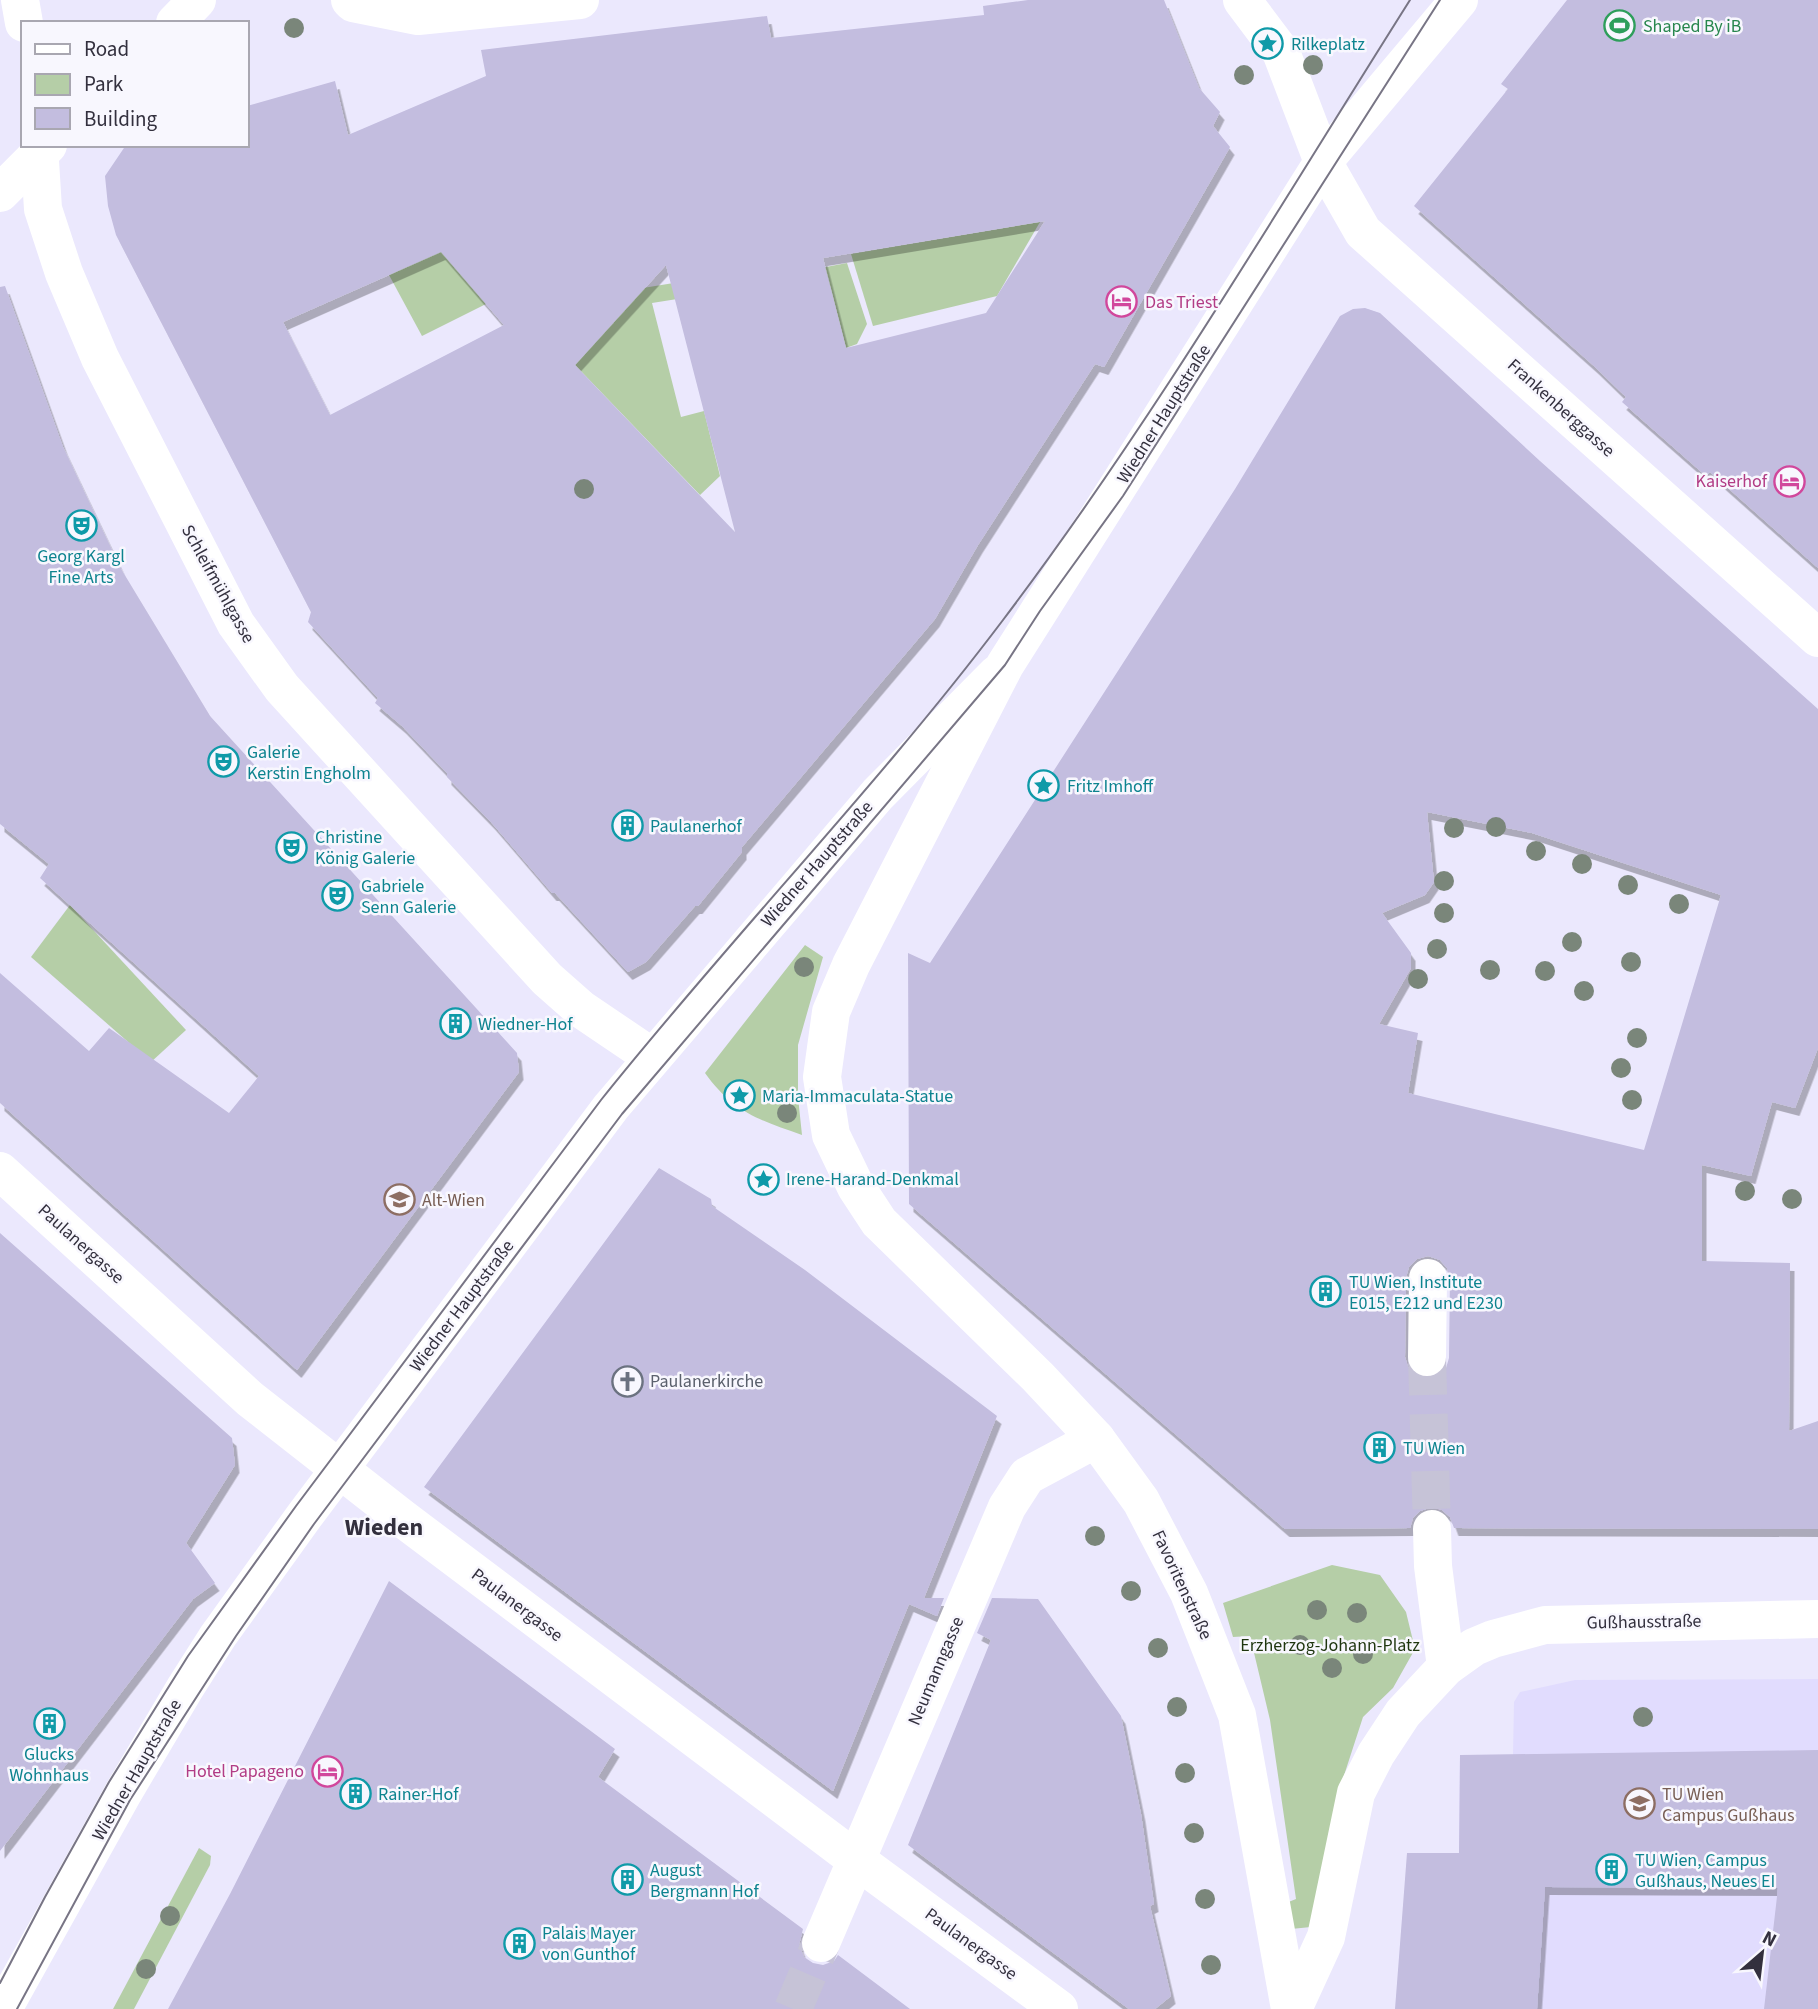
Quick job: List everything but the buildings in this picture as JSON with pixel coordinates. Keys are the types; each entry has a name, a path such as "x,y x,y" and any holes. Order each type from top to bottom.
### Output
{"street":[{"path":"20,0 24,21"},
{"path":"177,21 197,0"},
{"path":"350,0 353,3 418,16 580,0"},
{"path":"1242,0 1281,52 1323,162"},
{"path":"1323,162 1459,0"},
{"path":"0,193 43,148"},
{"name":"Schleifmühlgasse","path":"43,148 43,209 64,273 100,358 236,624 282,688 547,979 581,1009 652,1057"},
{"name":"Frankenberggasse","path":"1323,162 1363,232 1818,638"},
{"name":"Wiedner Hauptstraße","path":"904,1249 879,1222 856,1187 831,1135 822,1077 831,1012 851,965 1005,665 1323,162"},
{"name":"Wiedner Hauptstraße","path":"3,2009 123,1793 185,1688 218,1636 340,1469 603,1118 652,1057 878,794 1005,665"},
{"name":"Paulanergasse","path":"0,1171 250,1399 855,1859 1059,2009"},
{"name":"Favoritenstraße","path":"904,1249 1038,1377 1096,1439 1141,1501 1189,1593 1237,1715 1292,2009"},
{"path":"1427,1357 1428,1279"},
{"name":"Neumanngasse","path":"821,1942 1007,1507 1027,1476 1096,1439"},
{"path":"1432,1529 1433,1566 1460,1657"},
{"name":"Gußhausstraße","path":"1460,1657 1493,1639 1545,1625 1818,1619"},
{"name":"Favoritenstraße","path":"1292,2009 1326,1937 1356,1793 1376,1754 1403,1713 1460,1657"}],"shaded area":[{"name":"TU Wien Campus Gußhaus","path":"1818,1679 1818,2009 1395,2009 1459,1853 1460,1755 1513,1755 1514,1702 1520,1692 1575,1680"}],"green space":[{"path":"1040,222 997,296 873,326 851,254"},
{"path":"454,243 486,304 422,336 389,275"},
{"path":"847,263 867,324 857,344 846,348 830,286 789,274"},
{"path":"711,277 715,293 652,303 681,417 704,411 720,476 700,495 575,365 619,316 618,292"},
{"path":"70,905 186,1030 151,1062 31,957"},
{"path":"805,945 823,957 798,1045 798,1097 802,1135 737,1106 705,1073"},
{"name":"Erzherzog-Johann-Platz","path":"1332,1565 1380,1575 1406,1612 1415,1649 1393,1688 1363,1717 1337,1797 1311,1927 1291,1929 1286,1903 1296,1899 1270,1720 1250,1636 1233,1637 1223,1603"},
{"path":"199,1848 211,1856 210,1865 134,2009 113,2009"}],"tunnel":[{"path":"1427,1357 1432,1529"},
{"path":"793,2009 821,1943"}],"tram line":[{"path":"0,1983 109,1782 188,1656 296,1506 601,1100 650,1039 905,743 1003,620 1058,545 1162,392 1410,0"},
{"path":"17,2009 130,1800 236,1636 314,1524 622,1114 1005,665 1040,611 1123,496 1440,0"}],"place":[{"name":"Shaped By iB","path":"1620,26"},
{"name":"Rilkeplatz","path":"1268,44"},
{"name":"Das Triest","path":"1122,302"},
{"name":"Kaiserhof","path":"1790,481"},
{"name":"Georg Kargl Fine Arts","path":"81,525"},
{"name":"Galerie Kerstin Engholm","path":"224,762"},
{"name":"Fritz Imhoff","path":"1044,786"},
{"name":"Paulanerhof","path":"627,826"},
{"name":"Christine König Galerie","path":"292,847"},
{"name":"Gabriele Senn Galerie","path":"338,896"},
{"name":"Wiedner-Hof","path":"455,1024"},
{"name":"Maria-Immaculata-Statue","path":"739,1096"},
{"name":"Irene-Harand-Denkmal","path":"763,1179"},
{"name":"Alt-Wien","path":"399,1200"},
{"name":"TU Wien, Institute E015, E212 und E230","path":"1326,1292"},
{"name":"Paulanerkirche","path":"627,1381"},
{"name":"TU Wien","path":"1380,1448"},
{"name":"Glucks Wohnhaus","path":"49,1724"},
{"name":"Hotel Papageno","path":"327,1771"},
{"name":"Rainer-Hof","path":"355,1794"},
{"name":"TU Wien Campus Gußhaus","path":"1639,1804"},
{"name":"TU Wien, Campus Gußhaus, Neues EI","path":"1612,1870"},
{"name":"August Bergmann Hof","path":"627,1880"},
{"name":"Palais Mayer von Gunthof","path":"519,1943"}],"district":[{"name":"Wieden","path":"384,1527"}]}
